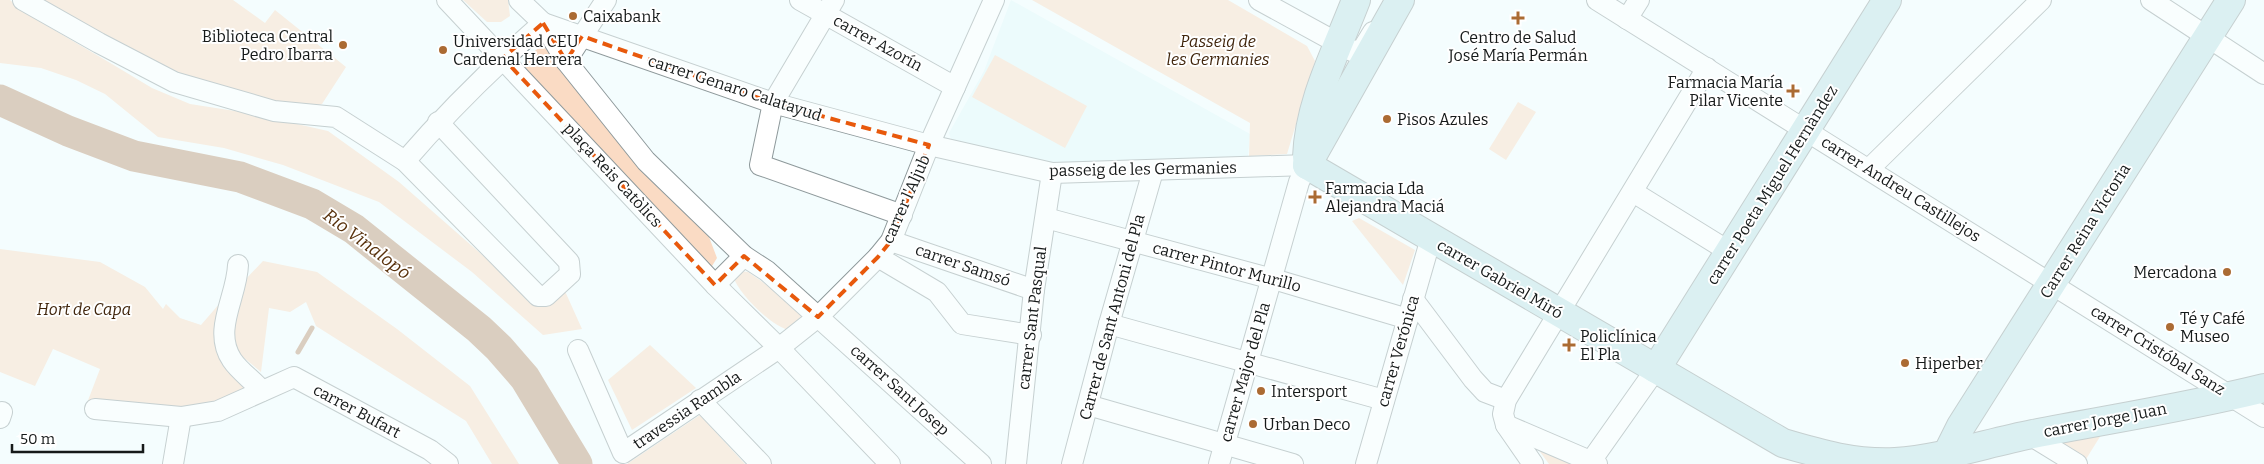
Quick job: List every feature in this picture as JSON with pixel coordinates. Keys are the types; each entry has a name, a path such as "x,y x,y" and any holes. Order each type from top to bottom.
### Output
{"main road":[{"path":"1307,166 1308,132 1331,62 1356,0"},
{"name":"carrer Poeta Miguel Hernàndez","path":"1656,369 1887,0"},
{"name":"Carrer Reina Victoria","path":"1945,459 1961,426 2231,0"},
{"path":"1307,166 1359,77 1394,10"},
{"name":"carrer Gabriel Miró","path":"1307,166 1783,443 1824,455 1862,462 1945,459"},
{"name":"carrer Jorge Juan","path":"1945,459 2030,434 2264,388"}],"street":[{"path":"23,0 99,44 174,82 274,112 336,117 405,160 538,296 546,296 570,274 569,262 438,122"},
{"name":"plaça Reis Catòlics","path":"448,0 715,285 780,348 890,464"},
{"path":"519,0 544,23 566,61 646,161 744,256 767,271 818,317"},
{"path":"566,61 606,0"},
{"name":"carrer Azorín","path":"800,0 829,7 955,87"},
{"path":"929,145 994,0"},
{"path":"1259,0 1352,51 1362,50 1374,31 1394,10"},
{"name":"carrer Andreu Castillejos","path":"1597,0 2052,284"},
{"path":"1627,19 1639,0"},
{"path":"1870,169 2041,0"},
{"path":"2151,0 2264,74"},
{"path":"829,7 772,103 760,165 902,215"},
{"path":"405,160 438,122 503,58 544,23"},
{"name":"carrer Genaro Calatayud","path":"544,23 772,103 929,145"},
{"path":"1533,464 1506,425 1503,414 1506,400 1707,68"},
{"name":"passeig de les Germanies","path":"929,145 1052,173 1307,166"},
{"name":"carrer l'Aljub","path":"818,317 878,257 891,241 929,145"},
{"name":"carrer Major del Pla","path":"1219,464 1299,182 1307,166"},
{"name":"Carrer de Sant Antoni del Pla","path":"1072,464 1132,241 1154,171"},
{"name":"carrer Sant Pasqual","path":"1016,464 1023,386 1031,335 1034,290 1052,173"},
{"path":"1633,192 1730,252"},
{"name":"carrer Pintor Murillo","path":"1046,218 1271,279 1408,319"},
{"name":"carrer Verónica","path":"1366,464 1431,238"},
{"name":"carrer Samsó","path":"891,241 1034,290"},
{"path":"715,285 744,256"},
{"path":"878,257 937,292 962,324 1031,335"},
{"path":"95,409 181,417 218,411 262,391 232,359 224,343 224,324 238,279 238,265"},
{"name":"carrer Cristóbal Sanz","path":"2052,284 2264,418"},
{"path":"1413,299 1473,379 1485,392 1506,400"},
{"name":"travessia Rambla","path":"578,350 623,453 780,348 818,317"},
{"name":"carrer Sant Josep","path":"818,317 981,464"},
{"path":"1109,324 1384,400"},
{"path":"1506,425 1594,463 1656,369"},
{"name":"carrer Bufart","path":"262,391 294,377 430,450 448,464"},
{"path":"700,400 761,464"},
{"path":"1088,405 1293,464"},
{"path":"173,464 181,417"},
{"path":"2030,434 2077,464"}],"highlighted area":[{"path":"543,23 566,61 582,36 773,103 929,145 891,241 878,257 818,317 744,256 715,285 503,58"}],"shaded area":[{"path":"1011,0 1250,134 1248,156 1048,163 952,142 949,133 984,71"}],"green space":[{"path":"0,0 10,0 27,14 152,88 190,104 248,113 328,131 399,182 536,302 564,289 582,329 543,335 472,272 379,202 283,165 224,148 158,137 105,94 76,80 41,68 0,63"},
{"path":"41,0 233,0 265,23 275,10 346,67 322,104 310,107 268,103 188,78 94,31"},
{"path":"463,0 508,0 510,16 501,22 487,22"},
{"name":"Passeig de les Germanies","path":"1032,0 1228,0 1307,46 1315,61 1287,154 1249,156 1250,123"},
{"path":"541,46 546,49 636,163 709,237 717,258 712,266 705,265 624,174 525,68 525,59"},
{"path":"995,55 1087,106 1065,148 972,97"},
{"path":"1518,102 1536,112 1506,160 1489,149"},
{"path":"1359,218 1415,250 1403,285 1352,221"},
{"name":"Hort de Capa","path":"0,249 100,262 145,287 163,309 166,304 180,318 201,325 220,303 217,322 254,388 180,413 87,403 100,369 53,349 35,386 0,372"},
{"path":"263,261 317,272 397,329 470,386 519,464 492,464 466,421 316,326 306,302 290,312 269,308 261,372 238,353 231,332 244,281"},
{"path":"740,271 748,272 796,305 802,314 800,323 792,331 776,324 749,301 736,284 733,276"},
{"path":"650,345 696,388 632,430 608,380"},
{"path":"700,415 745,464 627,464"},
{"path":"2111,419 2083,464 2030,435"},
{"path":"1535,445 1579,464 1549,464"}],"waterway":[{"name":"Río Vinalopó","path":"0,100 68,131 134,156 240,177 312,204 354,229 479,329 499,348 525,378 577,464"},
{"path":"298,352 312,328"}],"place":[{"name":"Caixabank","path":"573,16"},
{"name":"Centro de Salud José María Permán","path":"1518,18"},
{"name":"Biblioteca Central Pedro Ibarra","path":"343,45"},
{"name":"Universidad CEU Cardenal Herrera","path":"443,50"},
{"name":"Farmacia María Pilar Vicente","path":"1793,91"},
{"name":"Pisos Azules","path":"1387,119"},
{"name":"Farmacia Lda Alejandra Maciá","path":"1315,197"},
{"name":"Mercadona","path":"2227,272"},
{"name":"Té y Café Museo","path":"2170,327"},
{"name":"Policlínica El Pla","path":"1569,345"},
{"name":"Hiperber","path":"1905,363"},
{"name":"Intersport","path":"1261,391"},
{"name":"Urban Deco","path":"1253,424"}]}
